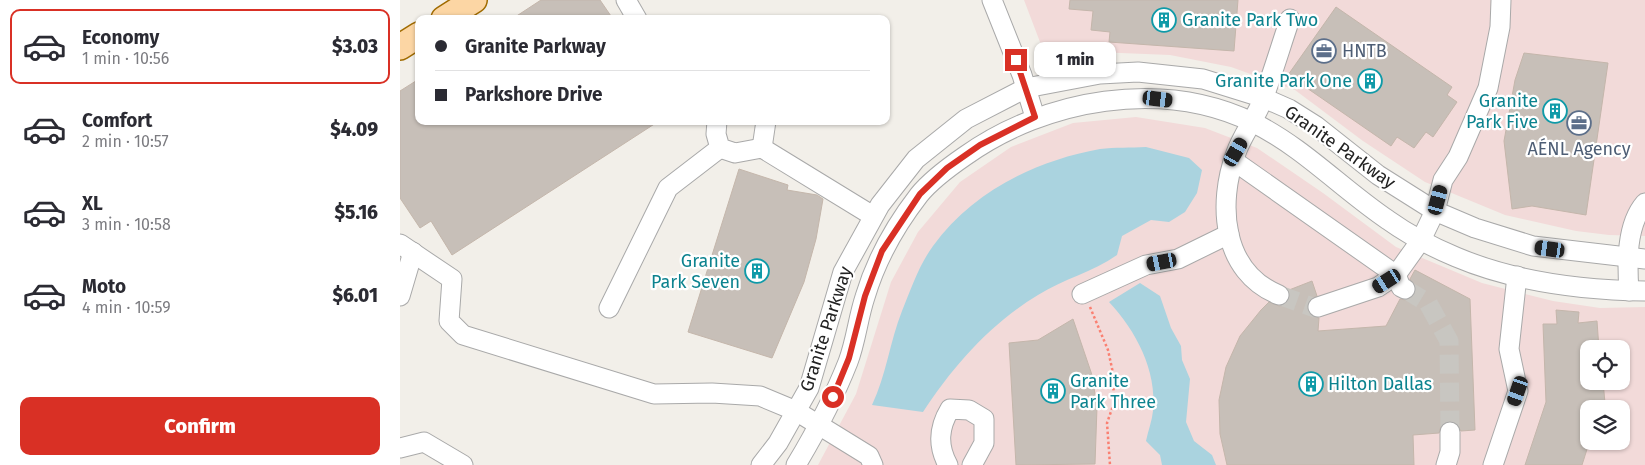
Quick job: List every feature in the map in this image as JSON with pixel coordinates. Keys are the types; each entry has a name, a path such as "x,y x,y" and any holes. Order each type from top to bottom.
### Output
{"main road":[{"path":"450,15 474,0"},
{"path":"400,47 415,38"}],"street":[{"path":"626,0 635,15"},
{"path":"992,0 1026,88 1035,117"},
{"path":"1401,282 1406,265 1435,211 1443,180 1458,157 1488,88 1500,27 1501,0"},
{"path":"1279,295 1256,280 1234,255 1226,221 1227,184 1236,152 1253,123 1264,98 1290,19"},
{"name":"Granite Parkway","path":"762,465 809,388 842,272 873,216 916,159 966,119 1026,88 1100,74 1138,72 1203,79 1264,98 1289,109 1378,175 1435,211 1475,228 1533,246 1636,259"},
{"name":"Granite Parkway","path":"796,465 827,414 849,358 865,296 882,251 920,194 947,168 980,145 1035,117 1122,99 1142,98 1196,105 1253,123 1300,151 1386,219 1421,240 1471,262 1517,276 1569,287 1637,291"},
{"path":"717,125 716,134 720,148"},
{"path":"762,148 765,125"},
{"path":"720,148 735,153 762,148 873,216"},
{"path":"609,308 668,188 720,148"},
{"path":"1234,161 1401,282"},
{"path":"1637,291 1638,211 1645,203"},
{"path":"1082,294 1146,265 1178,259 1229,234"},
{"path":"400,296 406,248 452,279 449,321 463,335 654,394 712,393 760,396 796,411 869,456 873,465"},
{"path":"1493,465 1518,391 1509,349 1517,276"},
{"path":"1318,307 1378,287 1401,282"},
{"path":"948,465 940,440 942,422 950,409 969,410 984,419 984,443 972,465"},
{"path":"1446,465 1450,452 1450,432"},
{"path":"400,448 424,442 463,465"}],"path":[{"path":"1082,294 1094,316 1108,350 1113,374 1114,403 1107,423 1110,465"}],"shaded area":[{"path":"1024,0 1645,0 1645,236 1609,235 1576,231 1505,215 1425,182 1363,141 1295,90 1231,67 1170,55 1096,52 1048,63"},
{"path":"1136,117 1205,128 1257,148 1323,193 1396,247 1482,283 1553,301 1600,308 1645,307 1645,465 818,465 856,394 891,282 918,232 960,182 1011,147 1073,123"}],"water":[{"path":"1146,147 1189,158 1202,170 1197,193 1185,212 1169,222 1151,220 1122,236 1117,255 1048,289 1021,306 989,332 960,362 923,412 872,405 881,382 898,322 919,269 933,246 967,209 1007,181 1052,161 1100,149"},
{"path":"1140,283 1160,296 1171,328 1181,346 1182,360 1190,379 1186,422 1194,441 1212,455 1216,465 1162,465 1160,455 1146,441 1153,411 1152,381 1143,352 1136,338 1109,302"}],"building":[{"path":"541,0 600,0 610,15 518,15"},
{"name":"Granite Park Two","path":"1070,0 1238,0 1234,51 1109,42 1110,32 1091,30 1093,11 1069,9"},
{"name":"Granite Park One","path":"1336,7 1452,87 1447,95 1457,102 1433,137 1426,132 1414,148 1397,137 1391,146 1288,75"},
{"name":"Granite Park Five","path":"1524,53 1608,63 1586,215 1532,206 1512,209 1504,141 1515,80"},
{"path":"415,82 415,125 653,125 452,255 431,221 420,228 400,198 400,91"},
{"name":"Granite Park Seven","path":"739,169 788,185 787,190 817,195 823,199 816,239 804,282 772,358 688,332"},
{"name":"Hilton Dallas","path":"1415,270 1470,299 1475,430 1461,431 1456,423 1450,421 1441,426 1439,433 1413,435 1414,465 1227,465 1220,434 1219,400 1226,367 1240,336 1261,310 1269,302 1279,306 1284,305 1289,300 1289,290 1312,281 1317,296 1309,300 1307,310 1311,316 1319,318 1318,331 1386,326 1400,299 1406,300 1415,294 1416,288 1410,279"},
{"path":"1556,310 1579,312 1578,323 1597,321 1598,340 1580,340 1580,390 1604,390 1605,400 1580,400 1580,450 1587,450 1582,465 1525,465 1546,402 1543,324 1557,324"},
{"name":"Granite Park Three","path":"1073,319 1092,375 1097,407 1095,464 1016,465 1009,343 1038,340"}],"tunnel":[{"path":"1405,289 1428,303 1449,341 1450,432"},
{"path":"1279,295 1315,308 1318,307"}],"place":[{"name":"Granite Park Two","path":"1164,20"},
{"name":"HNTB","path":"1324,51"},
{"name":"Granite Park One","path":"1370,81"},
{"name":"Granite Park Five","path":"1555,111"},
{"name":"AÉNL Agency","path":"1579,123"},
{"name":"Granite Park Seven","path":"757,271"},
{"name":"Hilton Dallas","path":"1311,384"},
{"name":"Granite Park Three","path":"1053,391"}],"route":[{"path":"833,397 849,358 865,296 882,251 920,194 947,168 980,145 1035,117 1016,60"}]}
